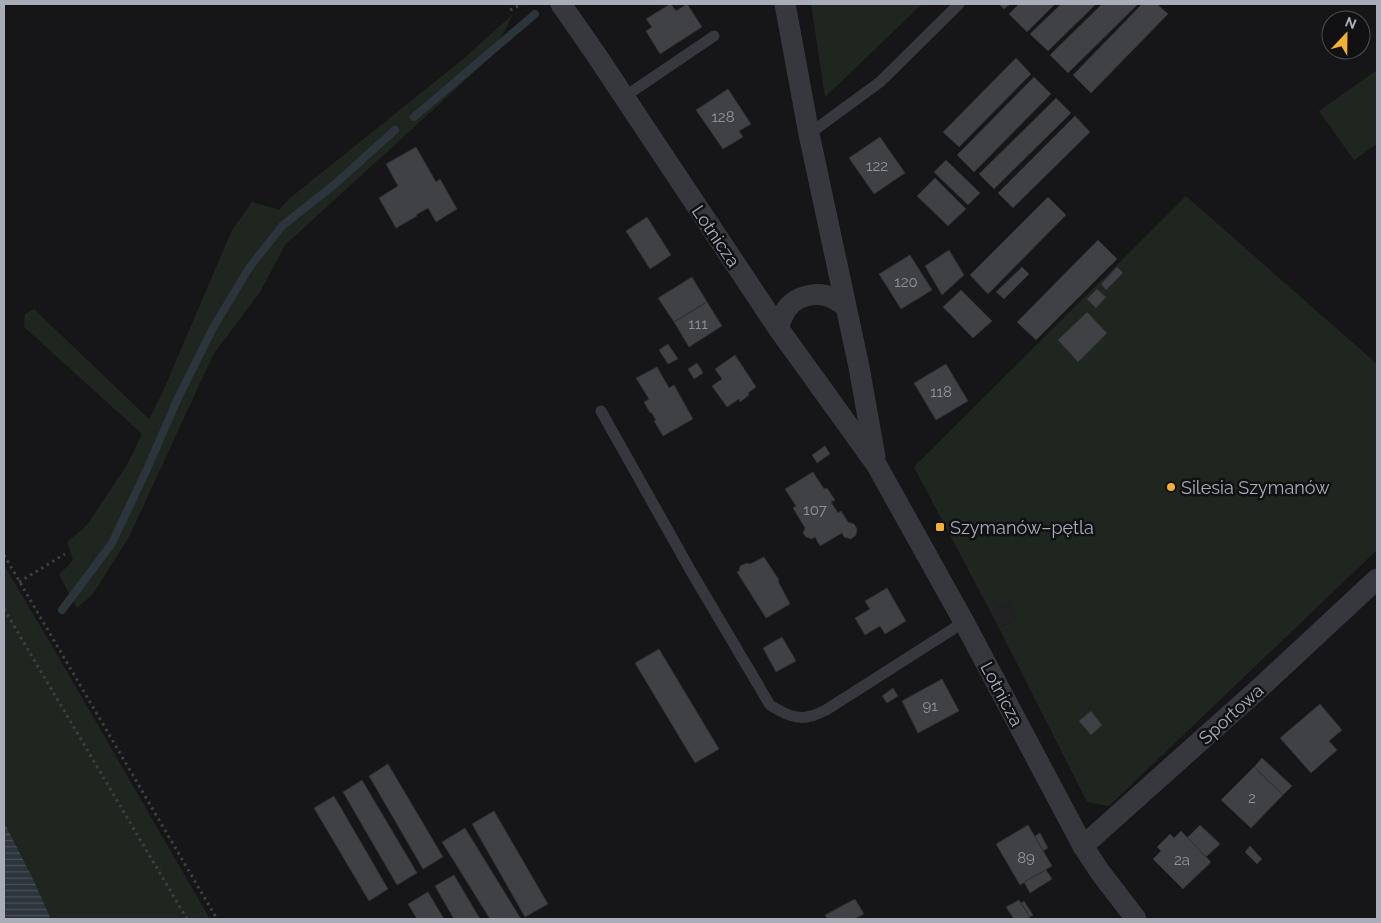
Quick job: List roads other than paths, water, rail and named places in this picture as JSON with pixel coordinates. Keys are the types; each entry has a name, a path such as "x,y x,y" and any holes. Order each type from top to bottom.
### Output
{"street":[{"name":"Lotnicza","path":"561,4 778,328 876,464 964,622 1082,846 1136,919"},
{"name":"Lotnicza","path":"785,4 809,134 859,367 876,464"},
{"path":"778,328 791,304 803,297 816,294 830,297 845,306"},
{"name":"Sportowa","path":"1082,846 1263,685 1377,579"}],"lane":[{"path":"809,134 880,82 958,4"},
{"path":"624,97 714,36"},
{"path":"602,411 692,573 761,690 770,704 786,714 810,717 826,710 964,622"}],"waterway":[{"path":"414,117 535,14"},
{"path":"62,610 112,543 178,398 213,328 249,268 282,226 335,184 395,130"}],"place":[{"name":"Silesia Szymanów","path":"1171,487"},
{"name":"Szymanów–pętla","path":"940,527"}]}
